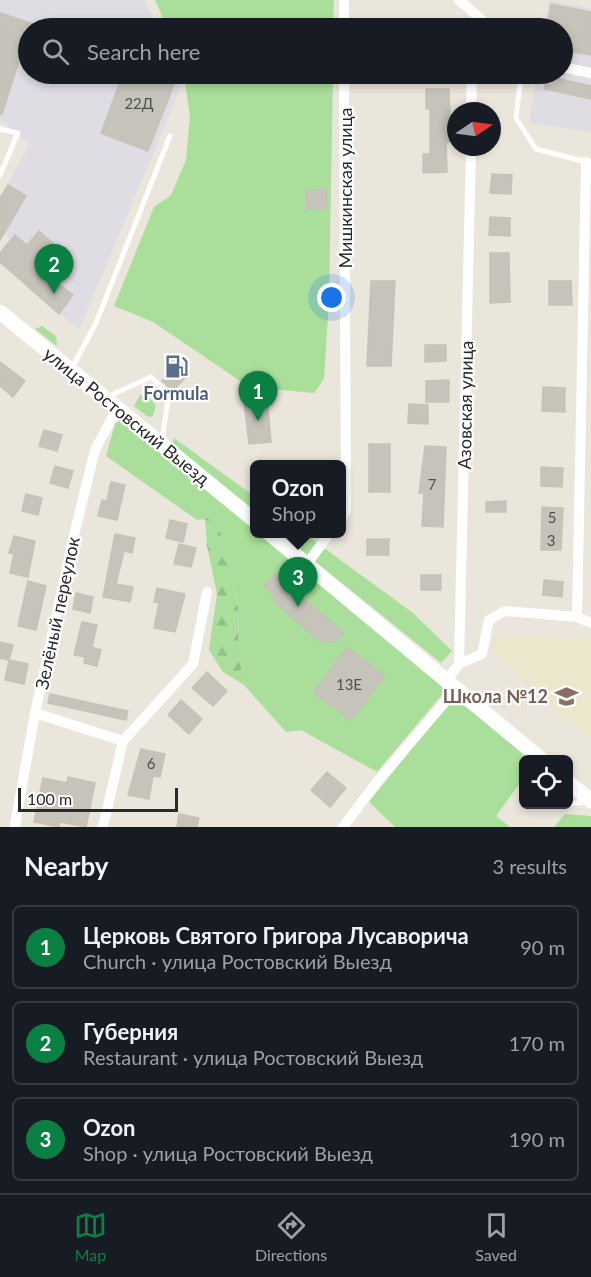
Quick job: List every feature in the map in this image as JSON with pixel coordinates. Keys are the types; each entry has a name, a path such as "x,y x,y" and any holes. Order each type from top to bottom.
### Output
{"main road":[{"name":"улица Ростовский Выезд","path":"0,312 250,516"},
{"path":"275,538 537,755"},
{"path":"573,786 591,801"}],"street":[{"path":"344,0 344,18"},
{"path":"459,0 480,18"},
{"path":"474,13 474,18"},
{"path":"573,69 591,73"},
{"name":"Мишкинская улица","path":"344,84 346,460"},
{"path":"471,102 472,84"},
{"name":"Азовская улица","path":"459,664 471,156"},
{"path":"577,617 588,162"},
{"name":"Зелёный переулок","path":"15,825 35,713 74,535 95,450 112,402"},
{"path":"307,564 326,538"},
{"path":"103,827 123,741 193,664 207,592"},
{"path":"343,827 452,684 459,664 482,654 489,621 505,611 577,617 591,623"},
{"path":"35,713 123,741"}],"lane":[{"path":"519,84 516,118 536,149 588,162"},
{"path":"0,129 18,133 0,175"},
{"path":"71,370 96,323 170,136"},
{"path":"112,402 151,378 170,394 161,443"},
{"path":"573,804 591,801"}],"shaded area":[{"path":"0,0 145,0 153,18 18,18 18,84 182,84 79,330 0,262 0,252 10,238 0,232 0,198 29,145 0,119"},
{"path":"549,0 591,8 591,132 529,123 535,84 573,84 573,18 546,18"},
{"name":"Школа №12","path":"495,636 591,638 591,742 492,649"}],"green space":[{"path":"155,0 334,0 333,18 163,18"},
{"path":"185,84 333,84 329,301 324,379 314,393 249,387 153,322 114,306 154,207 171,195 186,160 190,117"},
{"path":"42,326 56,336 57,346 35,329"},
{"path":"140,395 148,397 156,405 153,416 148,417 134,406"},
{"path":"123,418 250,523 250,538 269,538 443,682 445,691 377,772 301,730 286,732 244,685 238,651 239,612 230,575 205,519 197,520 106,456 115,424"},
{"path":"174,438 250,493 250,509 172,445"},
{"path":"205,518 213,521 221,534 239,612 238,651 244,685 223,672 209,650 217,594 207,546"},
{"path":"286,538 310,538 413,613 452,651 441,663"},
{"path":"454,703 462,704 527,755 519,755 519,784 496,816 510,827 395,827 369,802 446,706"},
{"path":"565,814 591,816 591,827 554,827"}],"building":[{"path":"551,4 591,12 591,55 573,52 573,18 549,18"},
{"path":"0,13 18,19 18,64 2,114 0,114"},
{"path":"573,82 591,86 591,99 544,89 545,84 573,84"},
{"path":"119,84 174,84 148,151 101,133"},
{"path":"426,89 449,89 447,172 423,173 423,154 430,154 430,109 426,109"},
{"path":"492,174 512,175 511,194 490,193"},
{"path":"8,185 26,196 0,240 0,198"},
{"path":"326,189 327,208 307,209 306,190"},
{"path":"490,217 510,218 510,236 489,235"},
{"path":"39,231 55,245 46,257 57,266 48,276 73,295 59,314 0,262 0,253 15,235 27,245"},
{"path":"490,253 509,253 510,302 490,303"},
{"path":"371,281 395,281 391,366 367,366"},
{"path":"549,281 571,281 572,305 549,305"},
{"path":"425,345 446,345 446,361 425,362"},
{"path":"171,356 190,372 173,391 162,381 172,370 164,364"},
{"path":"0,362 25,381 13,397 0,386"},
{"path":"449,380 449,402 426,402 426,381"},
{"path":"543,387 565,388 565,412 542,411"},
{"path":"267,399 271,442 249,444 244,401"},
{"path":"409,404 428,405 428,424 408,423"},
{"path":"44,430 62,435 57,451 39,446"},
{"path":"369,444 390,444 390,492 369,492"},
{"path":"425,446 446,447 443,527 422,526 424,493 419,493"},
{"path":"55,466 73,471 68,488 50,483"},
{"path":"541,467 563,468 562,487 541,486"},
{"path":"111,482 125,485 117,520 98,516 102,500 107,501"},
{"path":"26,494 42,498 38,515 22,511"},
{"path":"506,501 506,512 486,512 486,502"},
{"path":"542,507 563,508 561,550 541,550"},
{"path":"170,520 187,524 183,542 166,538"},
{"path":"115,534 135,538 132,553 124,551 116,584 133,587 130,602 103,597"},
{"path":"14,536 35,541 28,577 10,573 14,554 9,553"},
{"path":"367,539 389,539 389,555 367,555"},
{"path":"179,544 196,548 191,567 174,564"},
{"path":"275,574 344,633 336,642 319,641 273,600 275,597 264,585"},
{"path":"421,575 441,575 441,590 421,590"},
{"path":"544,580 563,582 562,597 543,595"},
{"path":"28,581 46,586 36,630 18,626"},
{"path":"157,588 185,594 175,632 154,628 159,603 154,602"},
{"path":"76,593 93,597 90,613 73,609"},
{"path":"82,622 97,625 92,647 101,650 97,666 84,663 85,657 74,655"},
{"path":"0,642 13,645 9,660 0,658"},
{"path":"347,647 385,676 351,721 313,692"},
{"path":"9,660 28,664 24,684 5,680"},
{"path":"207,672 227,691 213,706 192,688"},
{"path":"50,694 128,711 126,720 48,703"},
{"path":"181,700 202,719 189,734 168,715"},
{"path":"141,749 165,754 160,777 153,776 149,799 128,795"},
{"path":"327,772 346,788 330,807 311,790"},
{"path":"68,777 95,783 86,827 60,822 59,827 34,822 43,778 67,783"},
{"path":"179,814 199,818 197,827 177,827"}],"place":[{"name":"Губерния","path":"54,294"},
{"name":"Formula","path":"176,367"},
{"name":"Церковь Святого Григора Лусаворича","path":"258,421"},
{"name":"Ozon","path":"298,607"},
{"name":"Школа №12","path":"566,696"}]}
